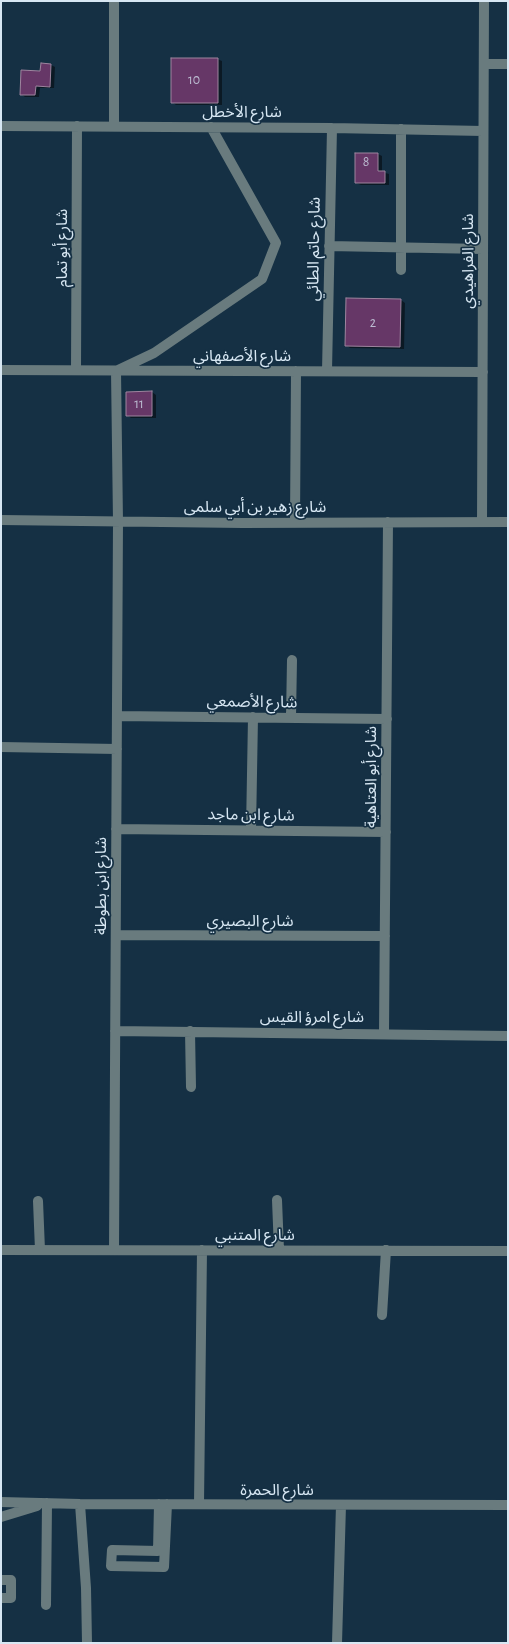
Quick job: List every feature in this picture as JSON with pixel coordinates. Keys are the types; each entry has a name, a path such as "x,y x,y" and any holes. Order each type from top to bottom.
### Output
{"street":[{"path":"114,1 114,126"},
{"name":"شارع الفراهيدي","path":"482,522 484,1"},
{"path":"484,64 508,64"},
{"name":"شارع الأخطل","path":"1,126 332,128 484,131"},
{"name":"شارع أبو تمام","path":"76,370 77,126"},
{"path":"116,370 154,353 262,279 270,262 276,243 211,127"},
{"name":"شارع حاتم الطائي","path":"327,371 332,128"},
{"path":"401,129 401,270"},
{"path":"329,246 483,249"},
{"name":"شارع الأصفهاني","path":"1,370 483,372"},
{"name":"شارع ابن بطوطة","path":"114,1250 118,522 116,370"},
{"path":"295,523 296,371"},
{"name":"شارع زهير بن أبي سلمى","path":"1,520 295,523 508,522"},
{"name":"شارع أبو العتاهية","path":"384,1033 388,522"},
{"path":"291,717 292,660"},
{"name":"شارع الأصمعي","path":"117,716 387,719"},
{"path":"251,830 253,717"},
{"path":"1,747 117,749"},
{"name":"شارع ابن ماجد","path":"116,829 386,832"},
{"name":"شارع البصيري","path":"116,935 385,936"},
{"name":"شارع امرؤ القيس","path":"115,1031 384,1033 508,1036"},
{"path":"190,1031 190,1087"},
{"path":"277,1200 279,1250"},
{"path":"38,1202 40,1250"},
{"name":"شارع المتنبي","path":"1,1250 508,1251"},
{"path":"199,1504 202,1250"},
{"path":"382,1315 386,1250"},
{"name":"شارع الحمرة","path":"1,1502 47,1504 508,1505"},
{"path":"46,1605 47,1504"},
{"name":"شارع الحمرة","path":"1,1517 47,1504"},
{"path":"80,1504 86,1588 87,1643"},
{"path":"163,1504 164,1567 111,1566 112,1550 158,1551 163,1504"},
{"path":"337,1643 341,1505"},
{"path":"1,1580 11,1580 11,1598 1,1598"}],"building":[{"path":"171,58 218,58 218,103 171,103"},
{"path":"41,63 51,64 50,87 36,86 35,95 20,95 21,70 40,71"},
{"path":"355,153 378,153 378,171 385,171 385,183 355,183"},
{"path":"346,298 401,299 400,347 345,346"},
{"path":"152,391 152,416 126,416 126,392"}]}
